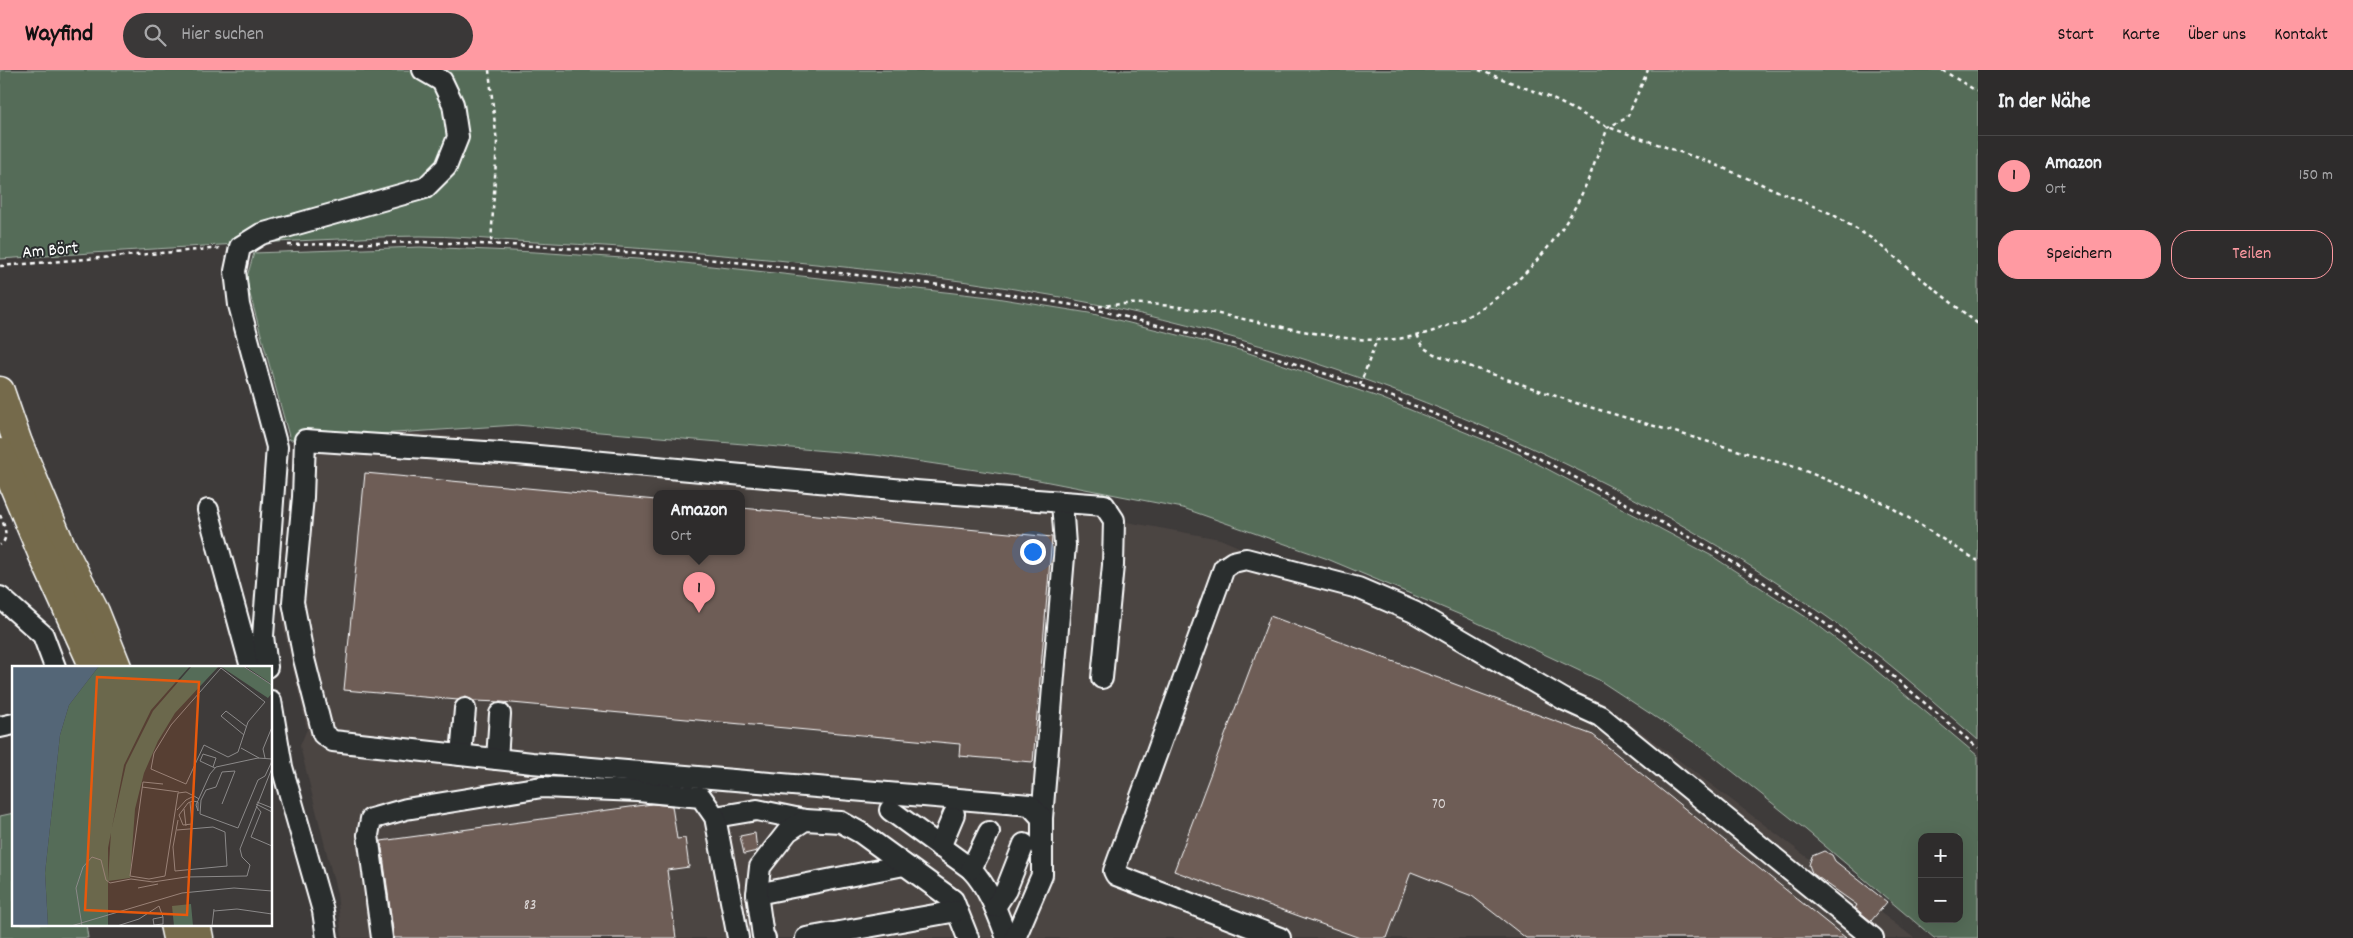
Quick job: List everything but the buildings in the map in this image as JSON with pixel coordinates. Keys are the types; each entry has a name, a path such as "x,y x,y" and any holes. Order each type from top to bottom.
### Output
{"highway":[{"path":"0,391 18,443 61,546 94,612 117,666"},
{"path":"0,453 42,553 94,666"}],"lane":[{"path":"267,666 263,636 277,447 239,305 235,271 240,247 261,234 426,188 446,166 458,137 453,104 442,81 423,70"},
{"path":"1042,818 1030,805 497,759 333,741 323,734 304,659 293,602 303,497 305,440 517,454 915,491 1104,505 1114,520 1113,565 1102,678"},
{"path":"1015,938 1042,875 1042,818 1065,545 1062,502"},
{"path":"208,510 251,666"},
{"path":"1280,938 1116,875 1114,871 1224,568 1233,562 1246,559 1358,588 1414,612 1565,700 1600,716 1873,938"},
{"path":"0,597 43,634 55,666"},
{"path":"272,707 282,767"},
{"path":"461,755 465,709"},
{"path":"497,759 500,714"},
{"path":"272,736 323,911 327,938"},
{"path":"382,938 368,835 371,820 415,807 542,788 568,787 702,797 715,817 738,938"},
{"path":"715,817 757,810 805,820 840,822 861,833 953,900 968,938"},
{"path":"890,810 971,869 979,877 995,907 1007,938"},
{"path":"940,847 954,814"},
{"path":"765,938 762,936 757,894 760,867 788,831 805,820"},
{"path":"971,869 989,832"},
{"path":"995,907 1006,890 1024,844"},
{"path":"757,894 904,866"},
{"path":"806,938 958,911"}],"path":[{"path":"489,70 496,143 491,244"},
{"path":"1478,70 1549,97 1608,127 1709,162 1832,214 1871,238 1978,324"},
{"path":"1090,308 1113,304 1146,303 1193,309 1324,335 1377,339 1406,338 1456,323 1482,308 1513,285 1537,262 1572,213 1608,127 1627,118 1648,70"},
{"path":"1942,70 1978,92"},
{"path":"285,245 421,242 491,244 667,255 849,274 990,291 1090,308 1245,346 1452,420 1521,449 1716,551 1818,619 1875,661 1978,748"},
{"name":"Am Bört","path":"0,266 240,247"},
{"path":"1417,335 1424,348 1434,354 1504,380 1798,468 1886,504 1978,561"},
{"path":"1360,386 1377,339"},
{"path":"0,515 6,536 4,543 0,545"}],"shaded area":[{"path":"299,422 869,475 1220,539 1603,703 1914,938 342,938 337,894 300,746 307,729 282,621"}],"green space":[{"path":"0,70 1978,70 1978,740 1883,659 1823,614 1740,559 1653,509 1564,463 1472,422 1379,385 1284,353 1188,325 1051,295 889,272 673,251 456,237 408,236 315,240 0,259"},
{"path":"420,247 535,252 666,261 990,297 1089,313 1243,351 1381,398 1519,454 1712,556 1815,623 1871,666 1978,756 1978,938 1934,938 1806,830 1707,751 1599,680 1463,616 1325,558 1183,508 1023,477 875,455 516,425 290,440 246,280 254,253"},
{"path":"12,813 12,926 86,926 88,938 0,938 0,816"}],"place":[{"name":"Amazon","path":"699,613"}]}
